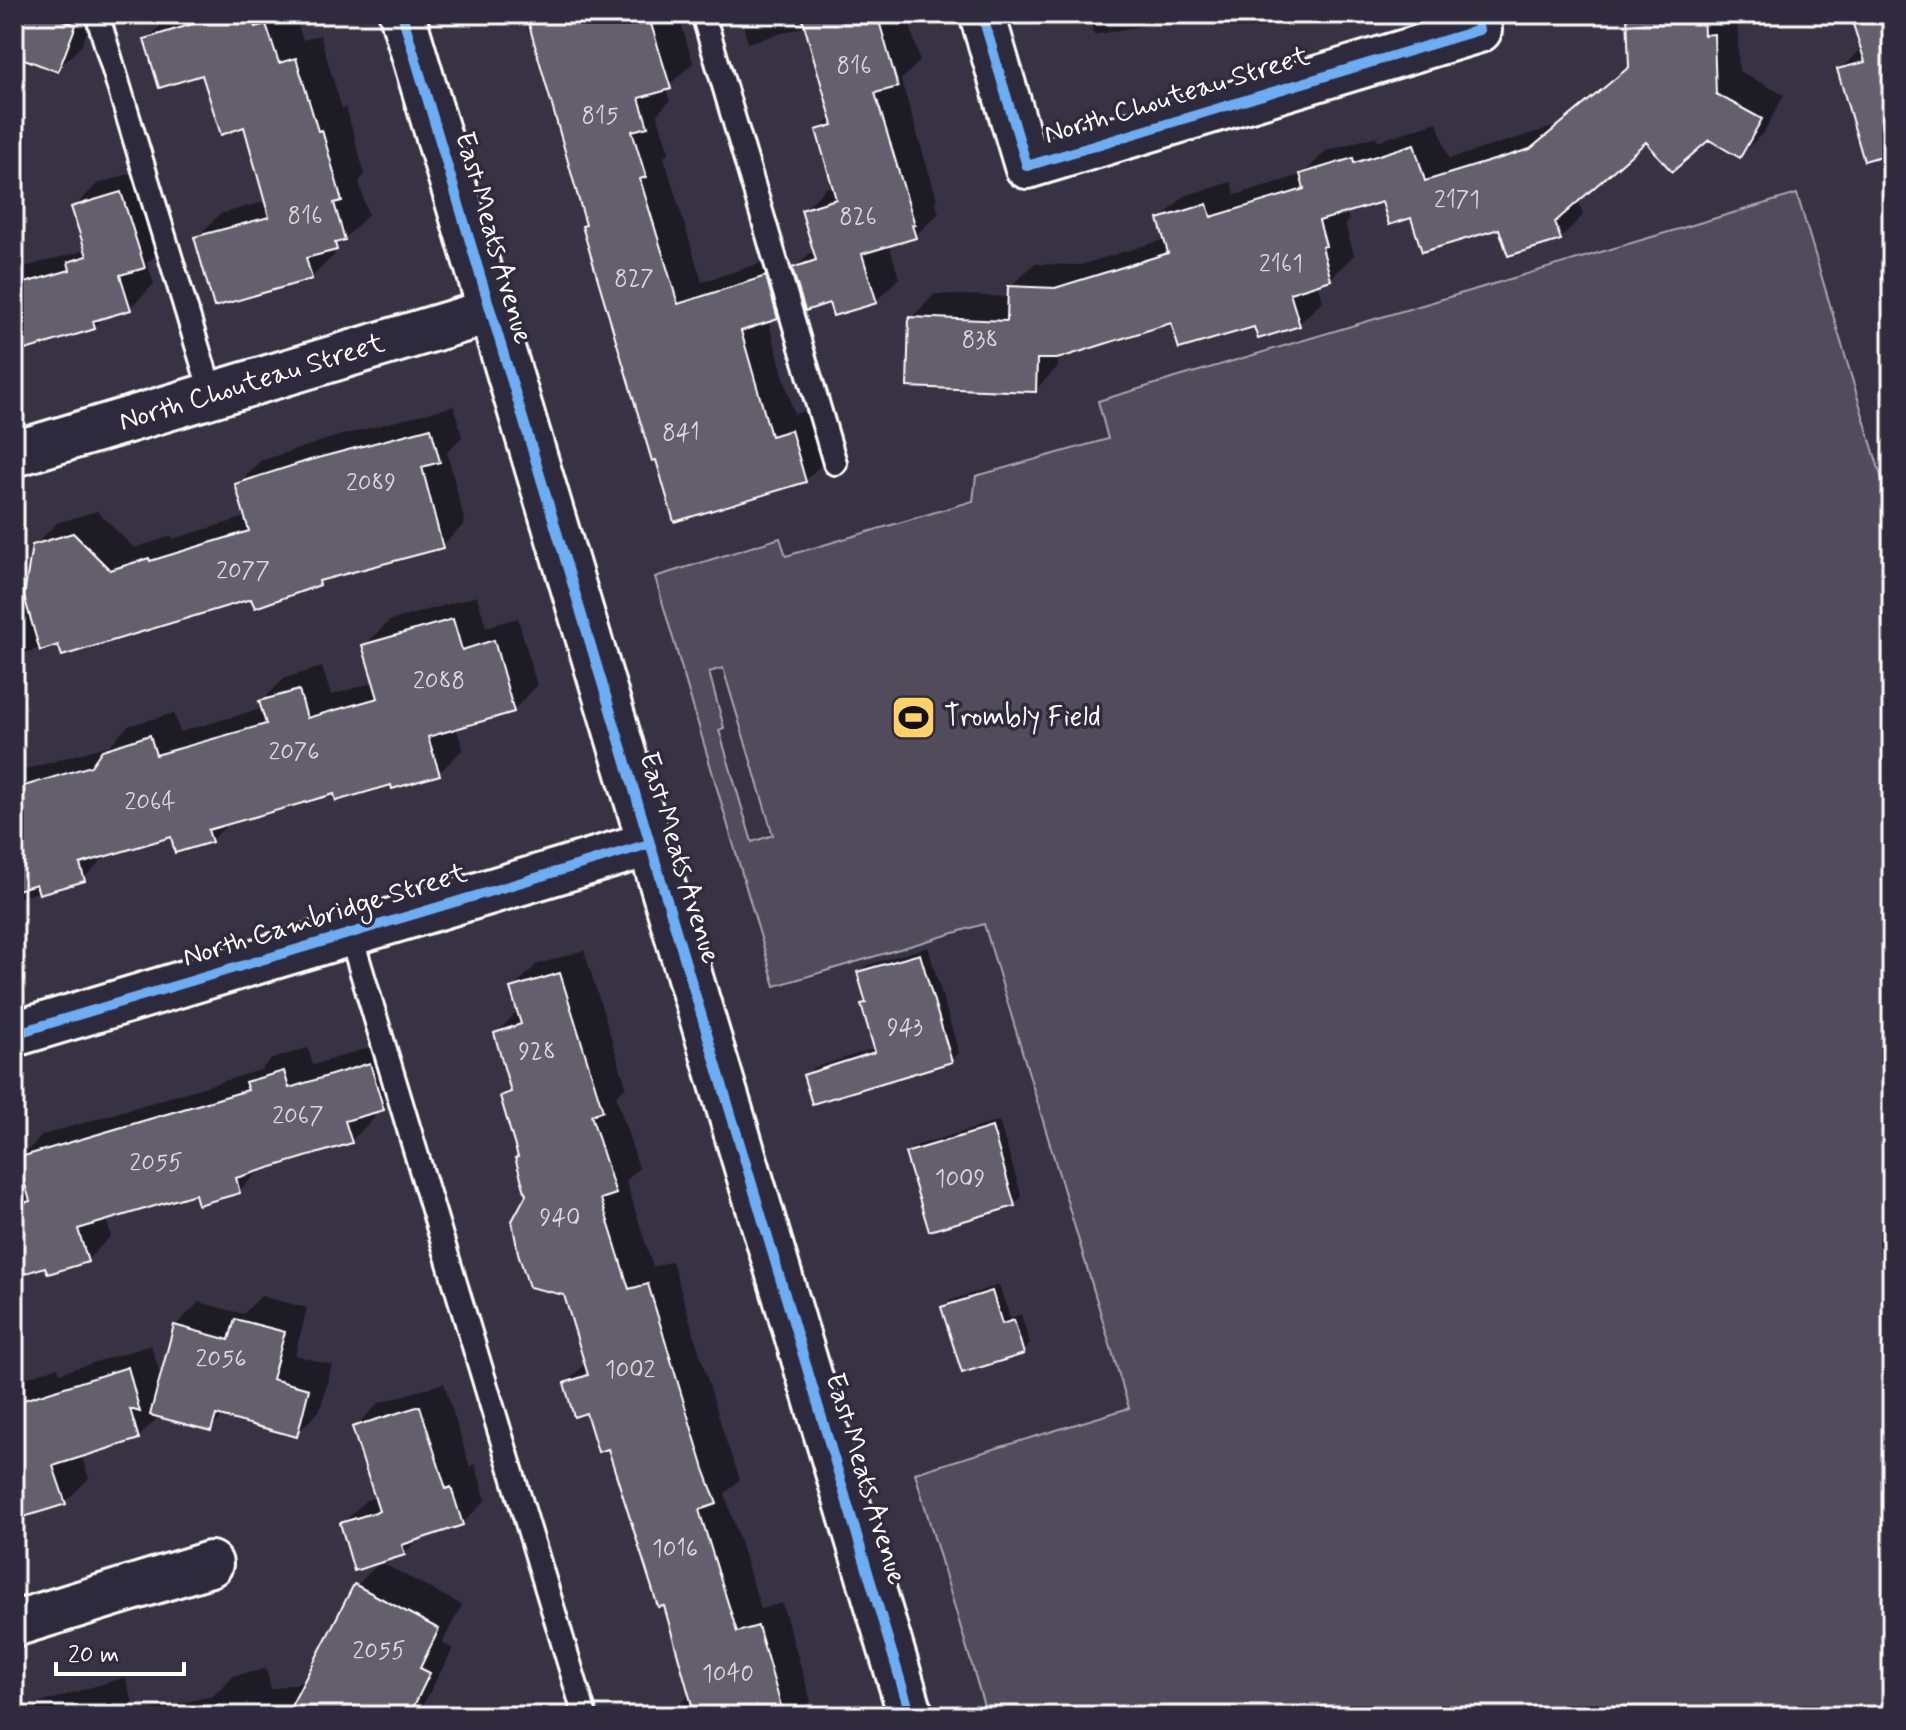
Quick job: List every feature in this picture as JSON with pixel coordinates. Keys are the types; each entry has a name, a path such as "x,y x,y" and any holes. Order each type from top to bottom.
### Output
{"street":[{"name":"East Meats Avenue","path":"402,14 911,1716"},
{"name":"North Chouteau Street","path":"982,14 1027,166 1477,22"},
{"name":"North Chouteau Street","path":"14,454 489,312"},
{"name":"North Cambridge Street","path":"14,1034 649,844"},
{"path":"14,1624 210,1564"}],"lane":[{"path":"97,14 212,395"},
{"path":"703,14 835,463"},
{"path":"350,933 585,1716"}],"shaded area":[{"path":"1797,194 1892,513 1892,1716 987,1716 915,1473 1129,1408 984,924 775,986 655,577 780,538 786,556 973,501 976,476 1108,439 1098,401","holes":["723,668 773,835 752,842 719,730 724,728 709,672"]}],"building":[{"path":"14,14 49,14 76,25 58,72 14,55"},
{"path":"225,14 251,14 255,27 266,24 279,63 296,58 318,131 322,130 342,201 334,203 345,240 335,243 337,250 306,258 312,279 214,307 194,237 269,217 244,127 221,135 202,75 159,88 144,39"},
{"path":"526,14 648,14 671,89 639,98 648,127 632,131 646,177 640,179 678,304 766,276 778,319 741,331 771,436 791,430 806,482 674,522 656,460 652,461 582,226 586,225"},
{"path":"801,14 877,14 898,87 875,93 915,225 912,225 916,238 862,254 877,303 833,316 829,303 805,311 792,268 816,260 801,210 836,199 816,130 833,125"},
{"path":"1627,14 1703,14 1704,35 1714,34 1716,94 1762,119 1740,158 1709,140 1672,172 1646,142 1555,222 1561,240 1508,256 1499,229 1422,252 1411,218 1389,225 1382,202 1319,221 1331,280 1290,293 1300,326 1258,339 1254,327 1179,349 1171,323 1057,359 1037,359 1036,392 907,387 909,317 1007,321 1008,286 1055,288 1168,253 1158,219 1207,204 1211,217 1304,189 1300,174 1353,158 1354,163 1414,144 1425,181 1530,149 1629,67"},
{"path":"1892,14 1892,153 1864,161 1837,69 1865,62 1853,24"},
{"path":"121,192 145,268 120,275 131,310 93,321 95,329 22,351 14,325 14,286 70,270 68,262 87,256 71,207"},
{"path":"431,428 440,462 422,467 443,548 319,581 320,585 255,608 251,599 62,656 58,645 40,651 24,596 32,545 73,533 110,570 149,558 150,561 249,531 235,484 310,460"},
{"path":"453,619 462,650 494,640 514,712 428,737 440,775 336,801 334,794 208,830 212,842 175,853 171,837 80,864 85,881 39,894 36,884 14,891 14,789 91,766 102,750 150,735 156,755 266,724 259,701 299,690 307,718 378,698 362,645"},
{"path":"920,954 952,1062 812,1104 803,1075 875,1052 861,1004 866,1003 857,972"},
{"path":"560,973 603,1111 591,1115 616,1194 601,1199 629,1289 648,1284 717,1504 699,1510 737,1632 758,1626 784,1716 695,1716 664,1606 658,1607 608,1449 598,1452 586,1413 574,1417 564,1383 588,1375 564,1295 529,1287 518,1253 512,1221 526,1195 500,1096 511,1092 494,1033 521,1024 510,988"},
{"path":"370,1063 384,1110 345,1121 352,1143 236,1178 240,1193 198,1205 195,1194 78,1229 88,1262 48,1274 45,1267 14,1277 14,1206 30,1201 17,1158 248,1090 245,1082 284,1071 289,1088"},
{"path":"992,1127 1015,1206 929,1231 905,1153"},
{"path":"992,1291 1002,1324 1014,1320 1024,1354 962,1373 941,1307"},
{"path":"235,1319 285,1332 272,1379 309,1389 297,1437 216,1415 211,1431 150,1415 174,1325 229,1340"},
{"path":"128,1367 140,1412 130,1409 139,1439 53,1466 66,1504 14,1520 14,1403"},
{"path":"420,1406 446,1489 451,1487 463,1525 402,1545 405,1555 354,1571 340,1523 379,1511 352,1427"},
{"path":"354,1584 439,1629 420,1668 430,1673 409,1716 286,1716"}],"cycle path":[{"path":"402,14 911,1716"},
{"path":"982,14 1027,166 1479,30 1474,14"},
{"path":"14,1034 649,844"}],"place":[{"name":"Trombly Field","path":"913,717"}]}
